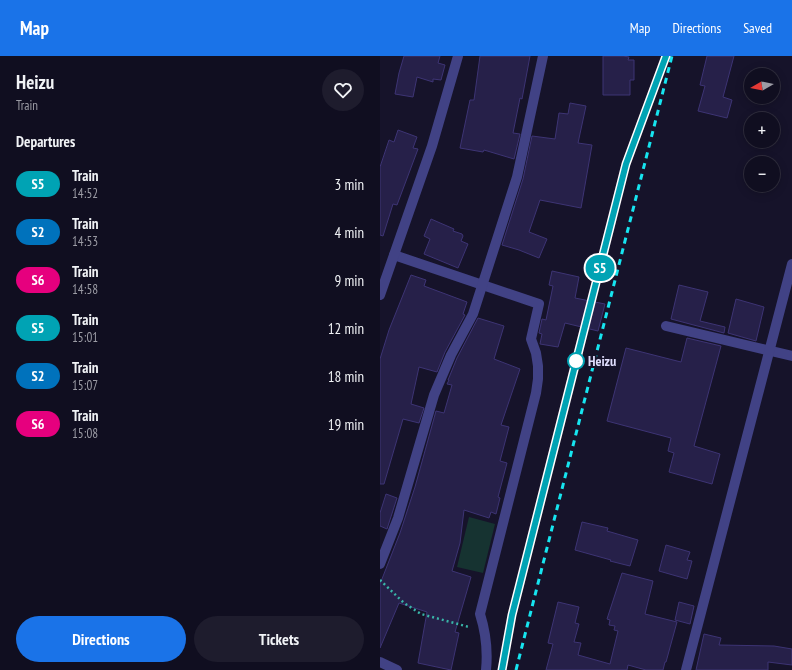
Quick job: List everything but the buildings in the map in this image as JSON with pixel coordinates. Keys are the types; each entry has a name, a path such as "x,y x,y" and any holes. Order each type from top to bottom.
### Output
{"street":[{"path":"380,295 432,146 458,56"},
{"path":"380,564 398,518 434,395 451,355 473,314 517,177 543,56"},
{"path":"394,255 539,304 530,339 536,353 538,366 536,393 480,614 485,629 488,653 486,670"},
{"path":"686,670 792,264"},
{"path":"666,326 792,356"},
{"path":"380,662 397,670"}],"path":[{"path":"380,580 404,603 421,614 466,627 485,629"}],"green space":[{"path":"469,517 495,524 483,573 457,567"}],"railway":[{"path":"502,670 512,615 626,164 666,56"},
{"path":"516,670 672,56"}],"train":[{"name":"S5","path":"502,670 512,615 626,164 666,56"}],"place":[{"name":"Heizu","path":"576,361"}]}
